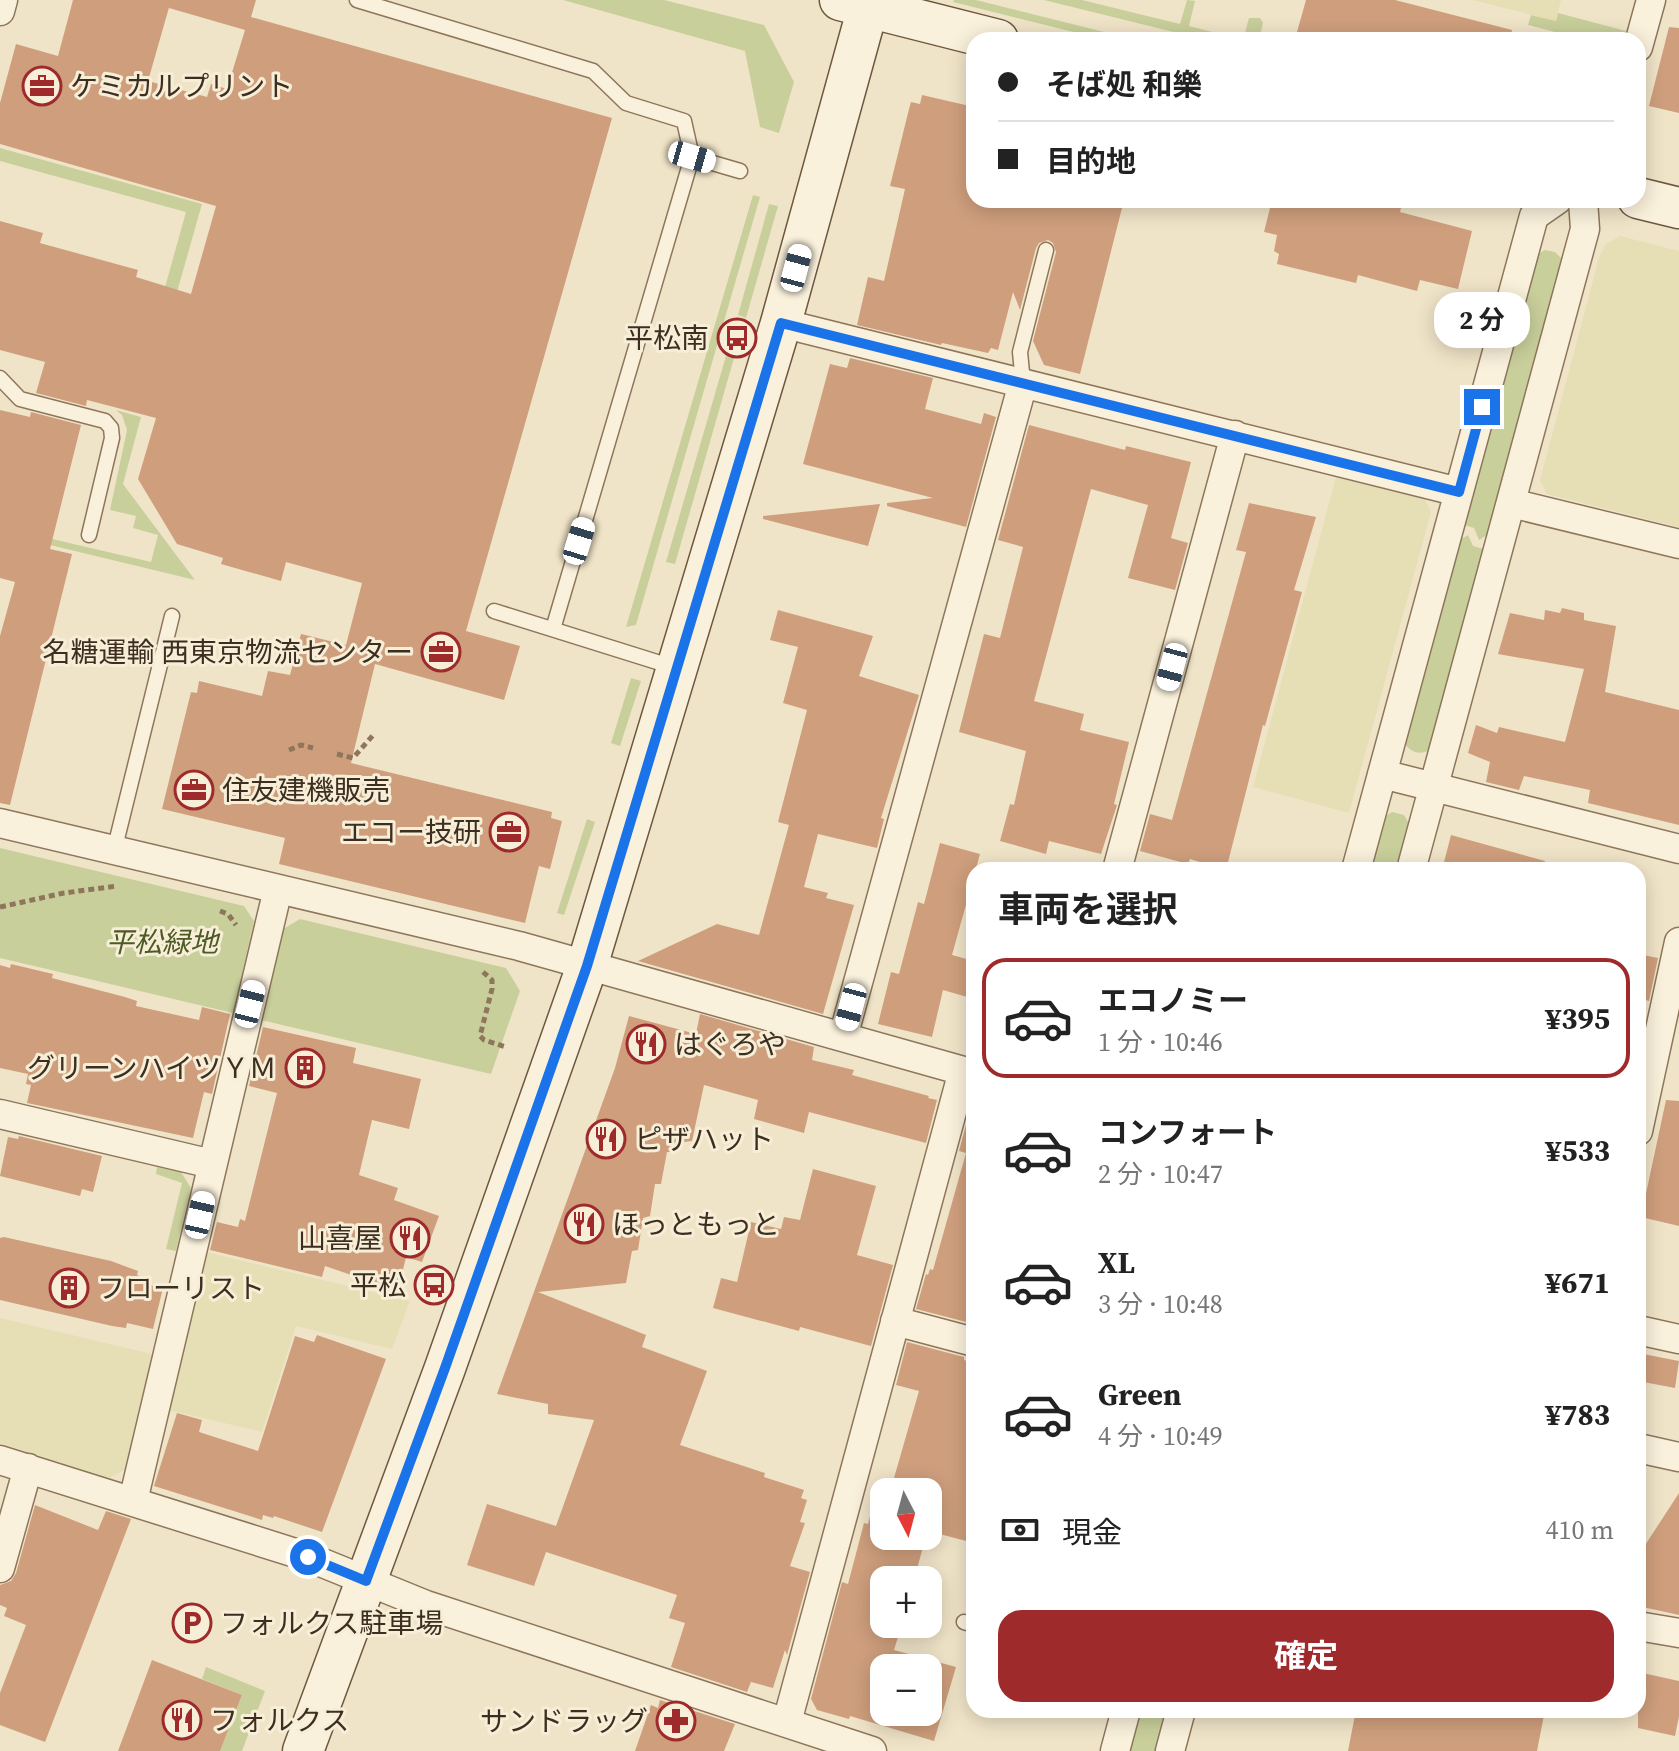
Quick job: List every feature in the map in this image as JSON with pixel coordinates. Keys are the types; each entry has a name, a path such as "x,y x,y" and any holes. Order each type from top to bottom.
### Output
{"street":[{"path":"0,11 3,0"},
{"path":"1642,32 1651,0"},
{"path":"303,1751 445,1368 587,966 781,323 860,2 969,32"},
{"path":"1646,200 1679,208"},
{"path":"1358,862 1534,216 1546,208"},
{"path":"1413,862 1585,229 1584,208"},
{"path":"781,323 1459,492"},
{"path":"843,1037 1023,383"},
{"path":"1119,862 1235,435"},
{"path":"1511,503 1679,544"},
{"path":"1382,774 1679,849"},
{"path":"0,823 519,946 966,1071"},
{"path":"133,1501 278,889"},
{"path":"1646,1094 1679,942"},
{"path":"787,1722 895,1321 966,1079"},
{"path":"0,1114 212,1164"},
{"path":"895,1321 966,1340"},
{"path":"1646,1332 1679,1339"},
{"path":"1646,1450 1679,1457"},
{"path":"0,1460 308,1557 426,1605 872,1751"},
{"path":"0,1568 28,1468"},
{"path":"1646,1627 1679,1633"},
{"path":"1115,1751 1124,1718"},
{"path":"1170,1751 1179,1718"}],"lane":[{"path":"357,0 593,71 626,103 684,121 692,157 553,629"},
{"path":"692,157 740,171"},
{"path":"1023,383 1020,352 1046,250"},
{"path":"0,378 20,399 105,421 111,428 112,438 89,535"},
{"path":"494,611 677,668"},
{"path":"114,851 172,616"}],"path":[{"path":"337,754 353,758 374,734"},
{"path":"289,750 301,745 313,748"},
{"path":"0,907 119,885"},
{"path":"473,970 486,973 492,980 480,1036 506,1047"}],"shaded area":[{"path":"1472,0 1561,0 1556,21"},
{"path":"1620,236 1679,251 1679,527 1547,494 1540,480 1599,258 1605,245"},
{"path":"1336,477 1425,499 1431,512 1349,813 1253,787"},
{"path":"206,1252 410,1301 392,1349 296,1326 262,1432 168,1410"},
{"path":"0,1318 152,1354 126,1469 110,1478 0,1443"}],"green space":[{"path":"563,0 664,0 764,25 794,82 779,133 760,127 745,51"},
{"path":"976,0 1104,32 1074,32 953,2"},
{"path":"1044,0 1082,0 1180,24 1187,0 1195,1 1189,26 1212,32 1174,32"},
{"path":"1558,13 1626,31 1555,32 1528,25 1531,15 1556,21"},
{"path":"1249,18 1260,18 1263,23 1261,32 1245,32"},
{"path":"0,148 202,204 152,380 140,377 186,212 0,161"},
{"path":"753,195 760,197 636,625 626,627"},
{"path":"769,204 778,206 746,318 738,315"},
{"path":"1545,250 1555,252 1563,260 1492,532 1479,540 1474,528 1461,524 1536,255"},
{"path":"728,349 736,351 675,564 666,562"},
{"path":"116,410 141,417 123,484 195,580 21,538 22,532 151,562 158,535 133,528 136,516 110,510 127,430 122,415"},
{"path":"1468,535 1473,546 1487,550 1433,747 1418,753 1405,744 1456,542"},
{"path":"631,678 641,681 620,746 611,743"},
{"path":"1392,812 1404,815 1410,825 1402,862 1368,862 1381,819"},
{"path":"587,819 595,822 564,915 557,913"},
{"name":"平松緑地","path":"0,848 244,906 254,921 233,1013 0,958"},
{"name":"平松緑地","path":"300,919 506,968 520,991 491,1074 261,1020 283,929"},
{"path":"157,1167 181,1172 191,1188 176,1251 166,1249 182,1183 156,1174"},
{"path":"206,1667 265,1691 242,1751 220,1751 242,1695 202,1679"},
{"path":"1137,1718 1170,1718 1161,1751 1127,1751"}],"building":[{"path":"73,0 256,0 251,17 612,118 466,631 520,646 504,700 375,664 351,763 552,812 551,818 562,821 550,869 539,866 525,923 279,864 285,838 162,809 191,692 197,693 199,681 262,696 268,671 290,675 301,634 346,645 362,583 286,562 281,581 221,564 223,558 177,544 138,479 156,418 87,400 86,406 36,393 45,362 0,350 0,221 43,233 40,243 138,270 136,277 191,294 216,206 0,144 0,103 16,44 58,56","holes":["170,4 169,8 245,30 227,89 211,84 207,97 148,81"]},
{"path":"1306,0 1395,0 1512,30 1512,32 1297,32"},
{"path":"1669,27 1679,28 1679,113 1649,106"},
{"path":"922,95 966,105 966,208 1122,208 1080,374 1044,365 1033,341 1056,252 1053,243 1048,240 1039,243 1036,248 1020,310 1013,292 998,350 991,348 988,353 941,345 857,325 868,277 884,281 905,189 890,186 911,102 920,104"},
{"path":"1270,208 1401,208 1400,212 1472,231 1458,289 1420,280 1417,291 1358,275 1356,283 1277,264 1279,254 1274,251 1277,235 1264,232"},
{"path":"850,358 933,378 925,409 981,424 984,413 996,417 966,527 887,506 887,503 933,498 803,464 830,364 847,368"},
{"path":"0,410 30,417 31,412 81,425 50,549 72,554 10,805 0,803 0,636 15,582 0,578"},
{"path":"1029,425 1125,450 1126,446 1191,462 1171,538 1188,543 1175,590 1128,578 1148,505 1091,489 1034,701 1084,714 1080,730 1129,742 1114,804 1117,805 1101,854 1049,841 1046,854 1000,841 1010,804 1014,805 1026,751 959,732 984,634 1000,638 1023,547 998,540"},
{"path":"1249,503 1316,517 1294,590 1302,592 1263,725 1228,862 1190,859 1189,862 1181,862 1140,851 1150,814 1172,820 1246,552 1236,550"},
{"path":"880,504 868,546 763,519 763,516"},
{"path":"1562,608 1584,613 1584,620 1616,626 1605,692 1679,710 1679,825 1588,803 1590,790 1524,776 1519,790 1486,782 1490,762 1468,753 1476,725 1497,733 1499,727 1565,742 1584,669 1498,654 1510,613 1544,620 1545,610 1560,613"},
{"path":"778,610 873,636 859,676 919,695 881,818 884,819 877,848 818,834 804,887 828,893 826,898 854,905 823,1014 638,961 717,924 759,935 789,825 778,822 807,710 783,703 798,647 770,640"},
{"path":"1451,835 1545,861 1545,862 1444,862"},
{"path":"940,843 980,854 978,862 966,862 966,904 952,955 966,959 966,997 943,990 932,1037 878,1024 891,972 899,974 918,902 924,904"},
{"path":"1646,956 1658,958 1649,1001 1646,1000"},
{"path":"11,964 137,1001 136,1006 199,1020 202,1007 230,1014 212,1094 204,1092 193,1138 27,1103 31,1085 26,1084 28,1074 0,1068 0,965 10,968"},
{"path":"700,1014 814,1047 812,1060 854,1070 852,1075 937,1100 926,1143 809,1112 804,1133 754,1119 758,1100 704,1085 692,1141 675,1143 673,1152 667,1152 661,1184 655,1184 650,1216 643,1218 638,1250 632,1251 626,1283 538,1292 646,1335 642,1347 707,1371 680,1445 765,1473 764,1477 804,1490 801,1498 807,1500 800,1522 805,1523 790,1566 810,1572 787,1655 785,1650 773,1688 751,1682 747,1692 671,1667 685,1623 669,1618 677,1595 546,1552 534,1586 467,1565 487,1504 556,1526 594,1420 548,1414 548,1404 497,1394 615,1068 629,1016 696,1034"},
{"path":"263,1027 356,1048 353,1063 421,1079 409,1129 372,1120 359,1175 398,1188 394,1200 439,1216 422,1262 406,1257 398,1291 325,1266 322,1277 210,1250 217,1222 238,1227 240,1219 245,1221 277,1093 249,1086"},
{"path":"1666,1100 1679,1101 1679,1226 1646,1218 1646,1194"},
{"path":"966,1125 966,1153 959,1151"},
{"path":"19,1136 102,1156 93,1192 82,1189 80,1196 0,1176 8,1137 18,1139"},
{"path":"966,1153 966,1322 916,1309 926,1274 933,1270"},
{"path":"813,1169 876,1186 857,1255 893,1265 871,1346 713,1308 721,1278 737,1282 751,1222 781,1229 784,1217 800,1220"},
{"name":"フローリスト","path":"0,1238 111,1261 138,1271 137,1275 142,1277 140,1283 163,1288 153,1329 127,1323 126,1328 112,1326 0,1300"},
{"path":"317,1335 386,1359 322,1532 274,1516 263,1515 262,1520 154,1486 177,1413 202,1420 199,1432 258,1451 295,1336 314,1342"},
{"path":"907,1342 964,1357 966,1541 942,1535 942,1478 894,1478 919,1391 896,1385"},
{"path":"1646,1355 1679,1361 1675,1388 1646,1383"},
{"path":"1679,1493 1679,1615 1646,1608 1646,1544"},
{"path":"35,1505 98,1530 106,1511 131,1519 45,1742 0,1725 0,1693 26,1625 4,1616 7,1608 0,1605 0,1585 11,1581 16,1573"},
{"path":"870,1516 870,1550 922,1550 918,1566 870,1566 870,1638 898,1638 894,1650 909,1654 870,1654 870,1722 817,1710 811,1699 842,1582 848,1584 864,1523 868,1524"},
{"path":"152,1660 242,1695 220,1751 118,1751"},
{"path":"942,1663 956,1667 942,1714"},
{"path":"1646,1674 1679,1681 1679,1716 1675,1736 1638,1728 1638,1718 1646,1718"},
{"name":"サンドラッグ","path":"660,1700 735,1724 724,1751 635,1751 651,1705 658,1708"},
{"path":"1354,1718 1543,1718 1537,1751 1348,1751"},
{"path":"884,1726 938,1726 934,1741"}],"place":[{"name":"ケミカルプリント","path":"42,86"},
{"name":"平松南","path":"737,338"},
{"name":"名糖運輸 西東京物流センター","path":"441,652"},
{"name":"住友建機販売","path":"194,790"},
{"name":"エコー技研","path":"509,832"},
{"name":"はぐろや","path":"646,1044"},
{"name":"グリーンハイツＹＭ","path":"305,1068"},
{"name":"ピザハット","path":"606,1139"},
{"name":"ほっともっと","path":"584,1224"},
{"name":"山喜屋","path":"410,1238"},
{"name":"平松","path":"434,1285"},
{"name":"フローリスト","path":"69,1288"},
{"name":"フォルクス駐車場","path":"192,1623"},
{"name":"フォルクス","path":"182,1720"},
{"name":"サンドラッグ","path":"676,1721"}],"route":[{"path":"308,1557 366,1581 587,966 781,323 1459,492 1482,407"}]}
